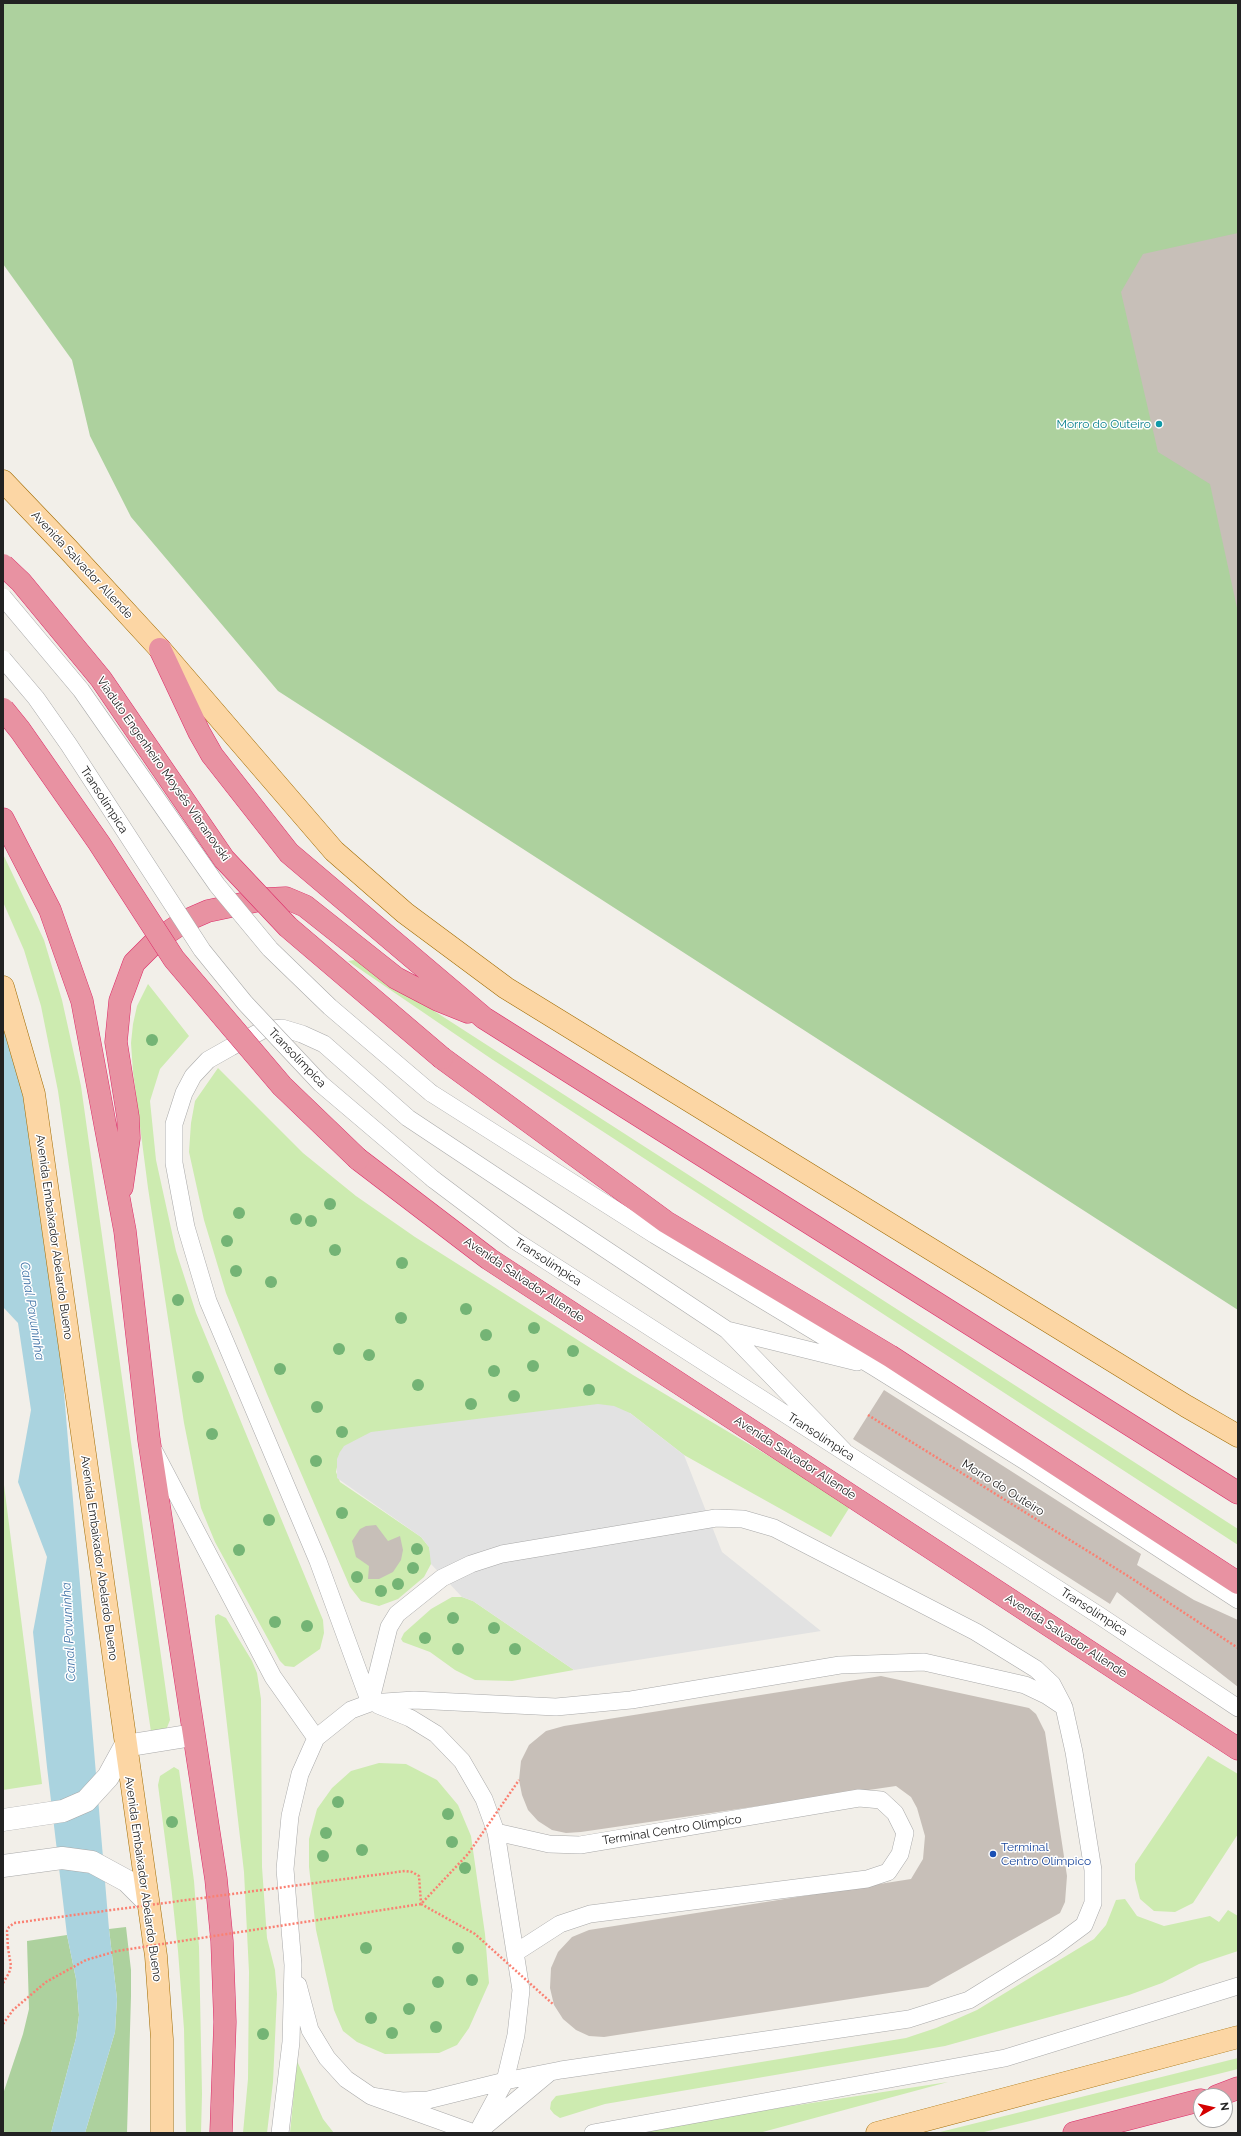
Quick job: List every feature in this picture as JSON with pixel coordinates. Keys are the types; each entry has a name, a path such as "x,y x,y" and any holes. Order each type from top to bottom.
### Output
{"highway":[{"name":"Viaduto Engenheiro Moysés Vibranovski","path":"3,564 21,582 101,679 224,859 288,927 442,1058 666,1222 890,1356 1238,1583"},
{"path":"160,649 199,732 212,755 289,853 484,1018 1238,1493"},
{"name":"Avenida Salvador Allende","path":"3,709 20,730 99,843 174,959 282,1086 358,1159 489,1259 1238,1749"},
{"path":"3,819 50,910 82,1002 125,1231 148,1440 216,1879 222,1941 225,2022 221,2133"},
{"path":"119,1204 129,1138 128,1117 116,1042 120,1001 134,962 158,939 185,921 208,910 265,899 286,898 305,906 396,978 438,1000 484,1018"},
{"path":"1074,2133 1193,2102"}],"main road":[{"name":"Avenida Salvador Allende","path":"3,481 68,548 160,649 334,851 405,913 506,988 1186,1406 1238,1436"},
{"name":"Avenida Embaixador Abelardo Bueno","path":"3,987 34,1094 125,1746 156,1956 162,2040 162,2133"},
{"path":"880,2132 1238,2037"}],"street":[{"path":"5,1820 63,1811 86,1801 99,1789 125,1746 193,1735"},
{"path":"9,1865 62,1858 75,1858 92,1862 110,1870 127,1882 148,1901"}],"lane":[{"path":"3,597 80,690 217,885 270,949 330,1007 432,1093 655,1235 874,1367 1025,1461 1238,1600"},
{"name":"Transolímpica","path":"3,659 36,698 69,745 202,950 245,1003 321,1084 433,1179 514,1240 1100,1616 1238,1708"},
{"path":"476,2133 505,2080 516,2035 521,1990 496,1832 484,1799 457,1755 436,1734 410,1718 370,1703 318,1561 208,1300 186,1227 174,1163 174,1124 193,1076 208,1060 263,1030 282,1028 302,1034 324,1044 408,1118 727,1330 844,1451"},
{"path":"727,1330 874,1367"},
{"path":"148,1440 274,1676 316,1738"},
{"path":"370,1703 389,1627 397,1614 442,1578 470,1564 502,1554 716,1518 743,1519 774,1528 976,1632 1036,1669 1052,1684 1059,1694 1064,1707 1074,1752 1093,1870 1093,1903 1084,1925 1053,1948 969,2000 909,2020 505,2080 428,2100 402,2101 371,2096"},
{"path":"280,2133 291,2042 293,1966 285,1869 290,1816 300,1774 316,1738 352,1710 370,1703 414,1700 556,1707 631,1700 840,1665 924,1662 1025,1685 1046,1695 1064,1707"},
{"name":"Terminal Centro Olímpico","path":"496,1832 549,1844 580,1844 859,1798 881,1800 895,1812 905,1833 900,1854 888,1872 867,1879 590,1914 560,1924 536,1938 515,1953"},
{"path":"293,1966 310,2030 327,2058 346,2079 371,2096 476,2133"},
{"path":"593,2133 1004,2058 1238,1986"},
{"path":"476,2133 550,2073"}],"path":[{"name":"Morro do Outeiro","path":"868,1415 1128,1576 1238,1648"},
{"path":"421,1904 468,1854 519,1780"},
{"path":"3,1983 11,1966 7,1932 9,1927 14,1923 405,1871 412,1872 419,1876 421,1904"},
{"path":"3,2024 13,2010 46,1982 86,1960 117,1951 421,1904 475,1934 554,2005"}],"green space":[{"path":"3,3 1238,3 1238,1310 278,691 131,517 90,436 72,360 3,264"},
{"path":"3,854 44,940 62,1000 81,1086 170,1720 166,1730 151,1732 58,1091 41,1006 24,950 3,902"},
{"path":"355,960 1238,1529 1238,1545 493,1060 348,961"},
{"path":"148,984 189,1036 160,1069 150,1101 156,1160 176,1251 196,1313 323,1620 324,1633 320,1649 294,1667 285,1666 280,1661 215,1542 201,1508 184,1423 148,1188 133,1072 131,1043 133,1024 137,1006"},
{"path":"218,1068 303,1153 356,1196 415,1237 633,1375 851,1505 831,1537 684,1455 630,1413 340,1452 336,1472 340,1482 421,1537 429,1547 431,1555 431,1564 424,1577 398,1599 379,1606 361,1601 350,1587 267,1394 226,1293 204,1220 189,1152 191,1123 195,1101"},
{"path":"3,1477 42,1784 3,1790"},
{"path":"452,1597 462,1597 473,1601 574,1670 512,1681 475,1680 455,1670 430,1652 403,1642 401,1639 404,1633 431,1609"},
{"path":"218,1614 226,1618 252,1661 257,1673 261,1699 262,1867 267,1938 275,1970 277,1994 273,2082 267,2133 243,2133 248,2079 249,1972 244,1872 215,1621 215,1616"},
{"path":"1208,1756 1238,1774 1238,1834 1193,1903 1175,1912 1154,1911 1140,1899 1135,1879 1135,1864"},
{"path":"379,1763 406,1764 437,1780 458,1805 471,1836 485,1934 489,1983 469,2028 457,2045 439,2053 385,2054 357,2042 343,2031 334,2010 316,1930 309,1867 309,1839 317,1809 332,1788 351,1771"},
{"path":"174,1767 179,1770 194,1881 199,1947 202,2094 201,2133 186,2133 184,2029 178,1951 158,1785 160,1776"},
{"path":"1125,1899 1137,1916 1164,1926 1210,1916 1219,1922 1228,1910 1238,1916 1238,1951 1199,1964 1162,1983 1129,1995 945,2046 605,2104 560,2118 550,2109 551,2102 556,2096 906,2038 936,2028 977,2010 1094,1939 1106,1925 1116,1900"},
{"path":"126,1927 131,1970 127,2133 85,2133 115,2032 117,1999 109,1929"},
{"path":"67,1935 76,1979 79,2015 76,2038 51,2133 3,2133 3,2094 23,2034 29,2009 27,1941"},
{"path":"1238,2058 1238,2069 1030,2121 980,2133 936,2133"},
{"path":"297,2061 323,2119 334,2133 290,2133"},
{"path":"948,2082 759,2133 637,2133 753,2112"}],"shaded area":[{"path":"598,1404 614,1406 630,1413 684,1455 722,1552 821,1631 574,1670 473,1601 462,1597 431,1564 429,1547 421,1537 337,1478 337,1459 344,1446 371,1432"}],"water":[{"name":"Canal Pavuninha","path":"3,999 25,1090 62,1369 109,1929 117,1999 115,2032 85,2133 51,2133 76,2038 79,2015 76,1979 67,1935 33,1632 47,1557 18,1482 31,1410 18,1323 3,1307"}],"building":[{"path":"1238,233 1237,608 1210,484 1158,452 1121,292 1143,254"},
{"path":"884,1390 1141,1554 1137,1565 1194,1600 1238,1620 1238,1687 1117,1592 1110,1604 853,1439"},
{"path":"376,1525 388,1541 400,1536 403,1550 401,1560 393,1572 379,1579 368,1579 369,1566 356,1557 352,1541 360,1529 366,1526"},
{"name":"Terminal Centro Olímpico","path":"881,1676 1029,1708 1036,1714 1045,1732 1067,1876 1065,1902 1060,1913 928,1987 604,2037 589,2036 576,2030 563,2019 554,2005 550,1988 551,1968 558,1952 572,1937 589,1930 911,1879 923,1859 925,1836 917,1808 911,1797 896,1786 581,1832 566,1833 552,1830 538,1821 528,1810 522,1795 519,1780 521,1761 529,1745 546,1731 564,1726"}],"place":[{"name":"Morro do Outeiro","path":"1159,424"},
{"name":"Terminal Centro Olímpico","path":"993,1854"}]}
